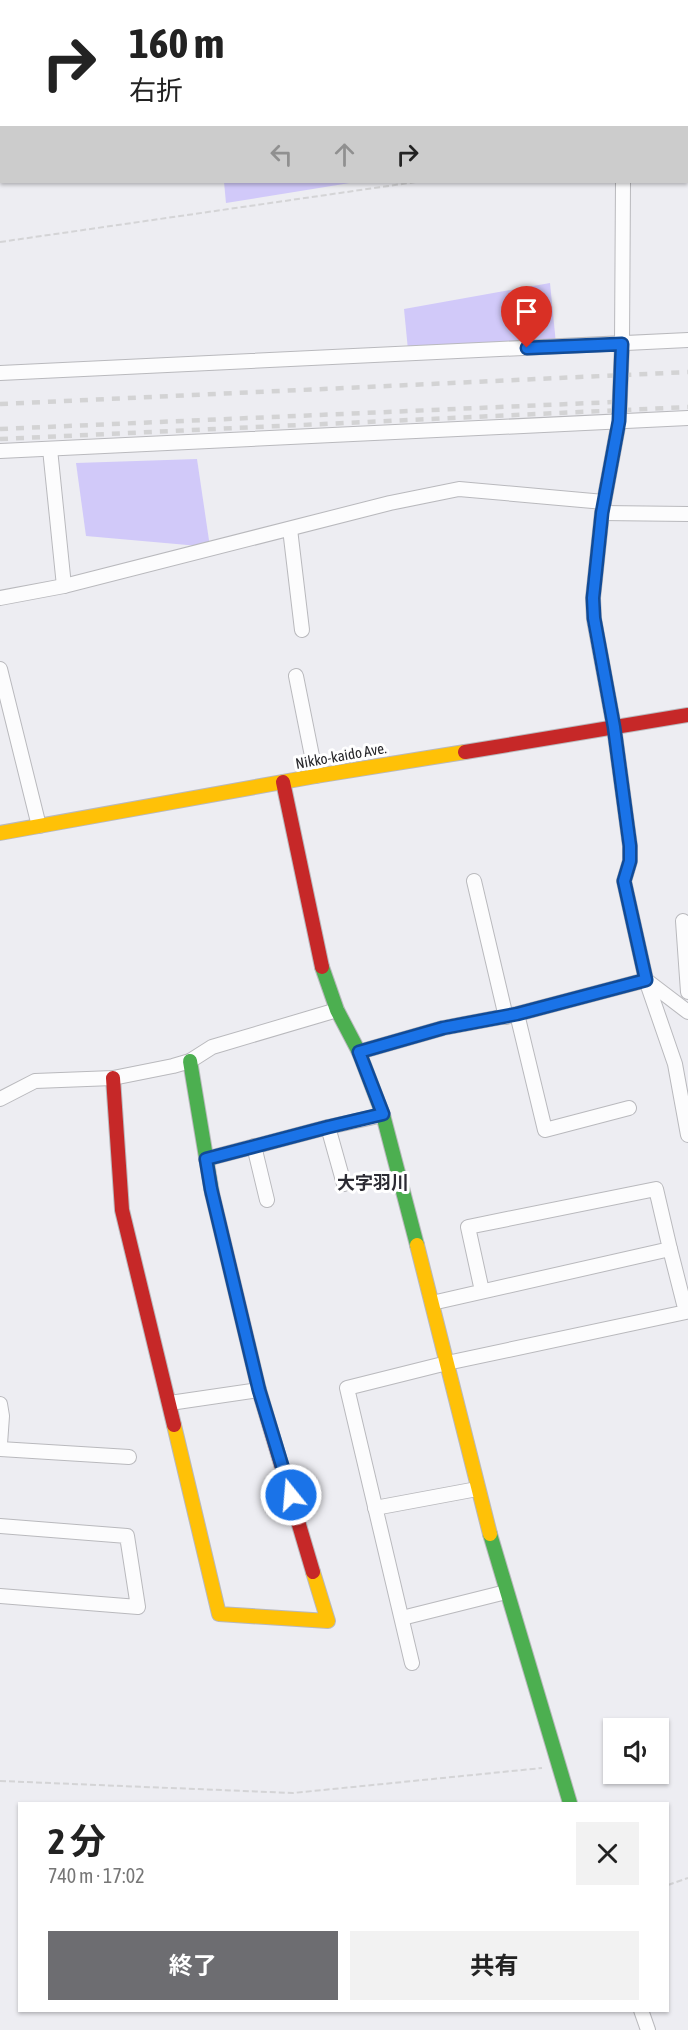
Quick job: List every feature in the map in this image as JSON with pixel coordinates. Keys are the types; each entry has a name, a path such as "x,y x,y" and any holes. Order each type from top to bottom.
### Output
{"main road":[{"name":"Nikko-kaido Ave.","path":"0,833 283,782 688,715"},
{"path":"283,782 322,968 337,1010 359,1052 383,1114 432,1302 477,1489 570,1802"},
{"path":"113,1078 122,1209 219,1614 328,1621 259,1390 211,1189 190,1061"}],"street":[{"path":"623,183 619,421 603,507 593,598 594,618 614,727 630,846 630,861 624,881 646,980 675,1064 688,1135"},
{"path":"0,373 688,340"},
{"path":"0,451 688,418"},
{"path":"50,449 64,586"},
{"path":"0,598 64,586 390,503 459,489 603,507 688,514"},
{"path":"290,529 302,630"},
{"path":"0,669 39,826"},
{"path":"296,676 316,777"},
{"path":"474,881 545,1130 629,1108"},
{"path":"682,921 688,992"},
{"path":"646,980 688,1012"},
{"path":"359,1052 443,1028 511,1016 646,980"},
{"path":"0,1099 35,1081 113,1078 174,1066 190,1061 212,1047 337,1010"},
{"path":"206,1159 383,1114"},
{"path":"328,1127 344,1184"},
{"path":"254,1146 267,1200"},
{"path":"412,1663 347,1388 447,1363 686,1312 656,1189 468,1227 482,1291"},
{"path":"432,1302 670,1250"},
{"path":"170,1403 259,1390"},
{"path":"0,1404 2,1416 0,1444"},
{"path":"0,1449 129,1457"},
{"path":"375,1508 477,1489"},
{"path":"0,1526 127,1536 138,1607 0,1596"},
{"path":"402,1618 506,1592"},
{"path":"642,2012 648,2030"}],"path":[{"path":"0,242 409,183"},
{"path":"0,1781 293,1793 558,1767"},
{"path":"669,1885 688,1878"}],"shaded area":[{"path":"224,183 350,183 226,203"},
{"path":"550,283 556,344 408,350 404,309"},
{"path":"197,459 210,547 86,536 76,463"}],"railway":[{"path":"0,404 688,372"},
{"path":"0,429 614,402"},
{"path":"0,439 688,407"}],"traffic: fast":[{"path":"322,967 337,1010 359,1052 383,1115 417,1245"},
{"path":"190,1061 212,1193"},
{"path":"490,1534 570,1802"}],"traffic: slow":[{"path":"0,833 316,776 465,752"},
{"path":"417,1245 490,1534"},
{"path":"174,1425 219,1614 328,1621 313,1572"}],"traffic: jam":[{"path":"465,752 688,715"},
{"path":"283,782 322,967"},
{"path":"113,1078 122,1210 174,1425"},
{"path":"212,1193 259,1390 313,1572"}],"district":[{"name":"大字羽川","path":"373,1183"}],"route":[{"path":"291,1495 259,1390 211,1189 206,1159 383,1114 359,1052 443,1028 517,1014 646,980 624,881 630,861 630,846 614,727 594,618 593,598 602,513 619,421 622,344 527,348"}]}
